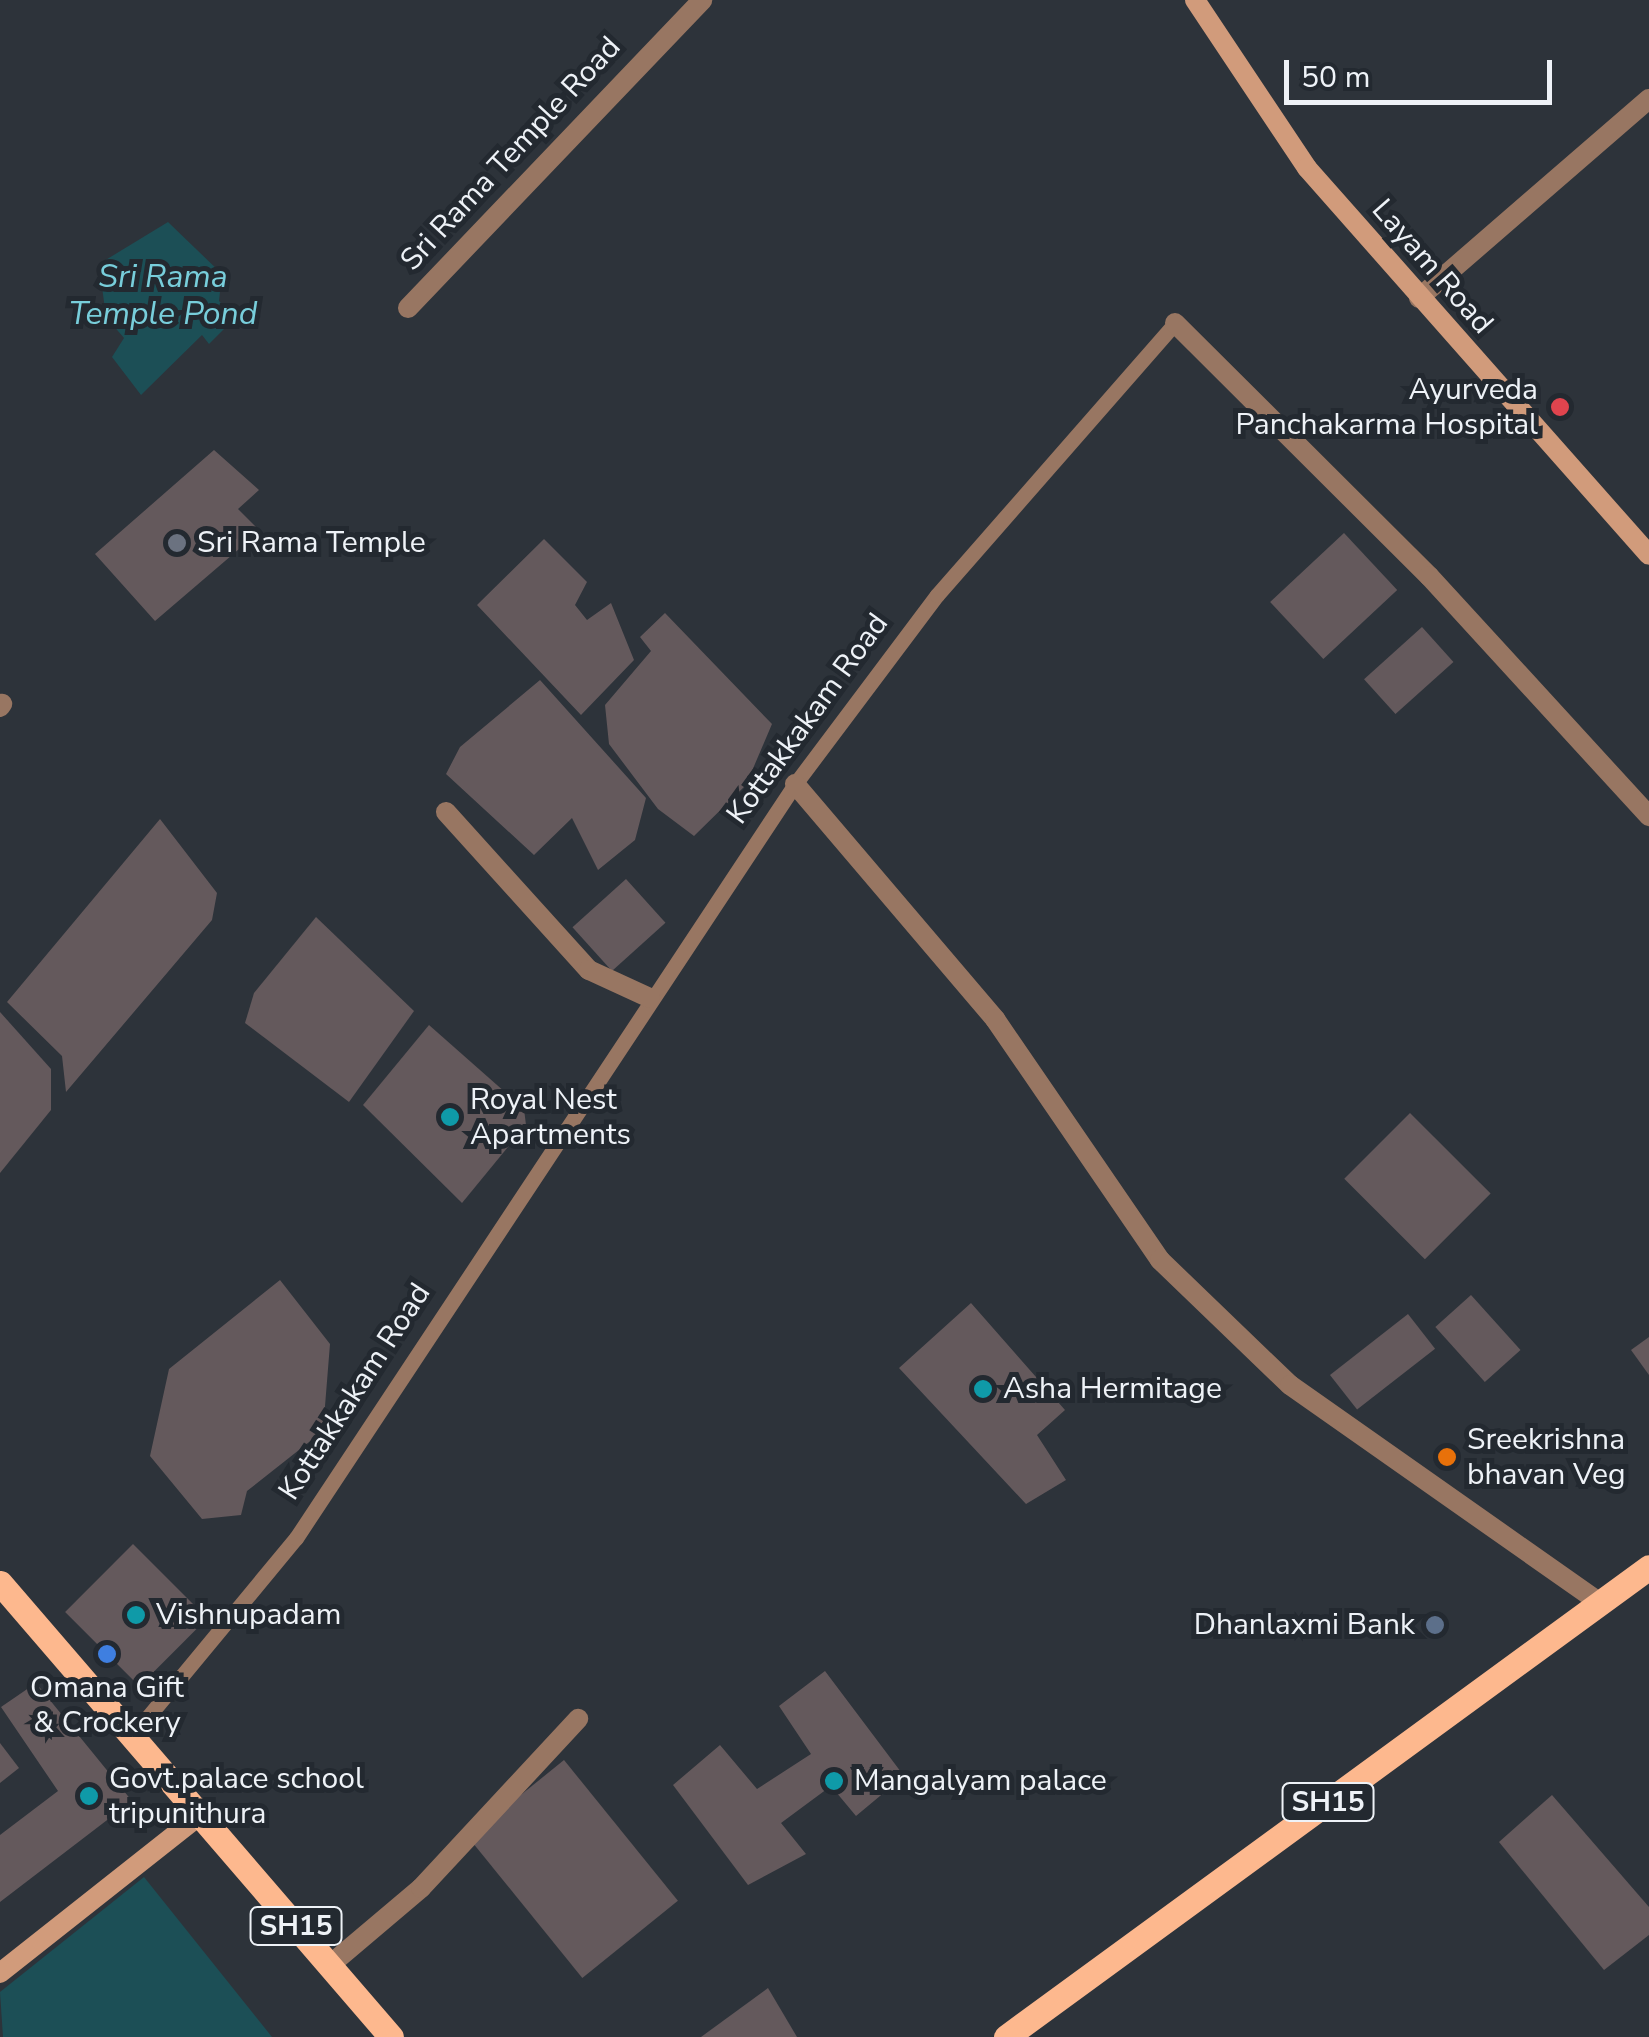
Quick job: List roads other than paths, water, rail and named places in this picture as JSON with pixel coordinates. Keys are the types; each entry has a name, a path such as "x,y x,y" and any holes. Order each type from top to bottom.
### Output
{"main road":[{"name":"SH15","path":"1006,2037 1649,1568"},
{"name":"SH15","path":"0,1583 391,2037"}],"street":[{"name":"Sri Rama Temple Road","path":"408,308 702,0"},
{"name":"Layam Road","path":"1194,0 1306,168 1649,555"},
{"path":"1419,298 1649,100"},
{"name":"Kottakkakam Road","path":"1175,324 1429,576 1649,816"},
{"path":"795,784 995,1020 1160,1260 1290,1386 1600,1603"},
{"path":"446,812 589,970 650,998"},
{"path":"330,1965 421,1888 578,1719"},
{"path":"0,1973 200,1815"}],"lane":[{"name":"Kottakkakam Road","path":"132,1736 296,1538 795,784 937,595 1175,324"}],"water":[{"name":"Sri Rama Temple Pond","path":"168,222 222,274 219,301 235,318 209,344 202,335 141,395 112,357 124,338 106,317 99,264"},
{"path":"144,1877 272,2037 3,2037 0,1992"}],"place":[{"name":"Ayurveda Panchakarma Hospital","path":"1560,407"},
{"name":"Sri Rama Temple","path":"177,543"},
{"name":"Royal Nest Apartments","path":"450,1117"},
{"name":"Asha Hermitage","path":"983,1389"},
{"name":"Sreekrishna bhavan Veg","path":"1447,1457"},
{"name":"Vishnupadam","path":"136,1615"},
{"name":"Dhanlaxmi Bank","path":"1435,1625"},
{"name":"Omana Gift & Crockery","path":"107,1654"},
{"name":"Mangalyam palace","path":"834,1781"},
{"name":"Govt.palace school tripunithura","path":"89,1796"}]}
